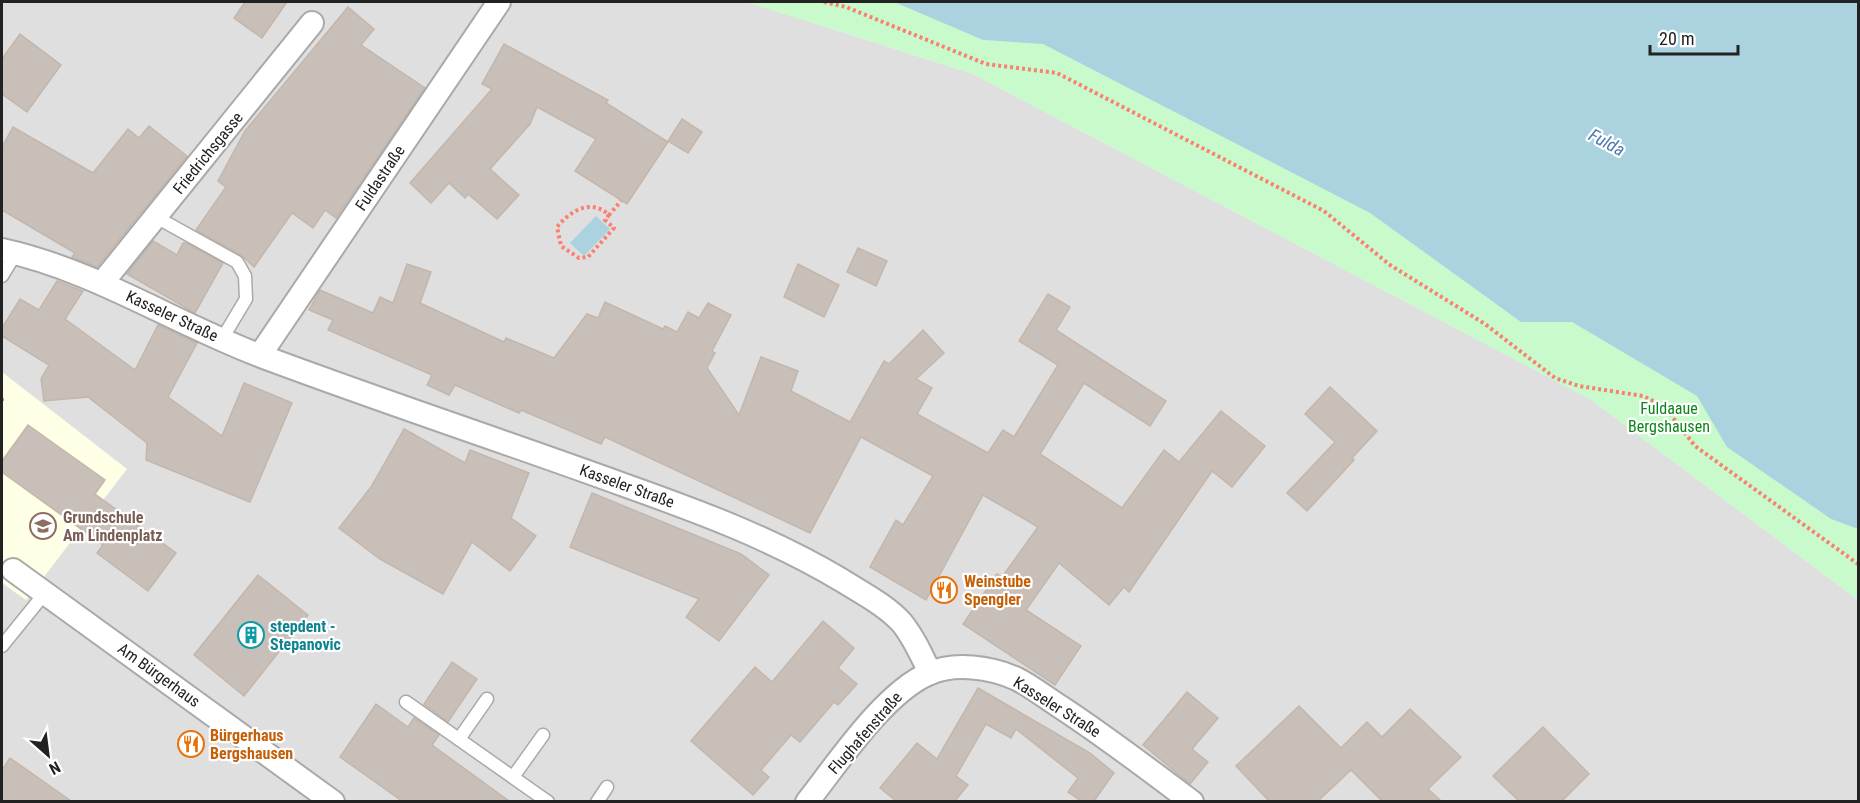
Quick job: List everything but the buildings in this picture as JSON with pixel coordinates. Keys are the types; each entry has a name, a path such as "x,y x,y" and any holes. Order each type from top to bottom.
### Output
{"street":[{"name":"Fuldastraße","path":"260,355 500,2"},
{"name":"Friedrichsgasse","path":"102,283 312,23"},
{"name":"Kasseler Straße","path":"9,252 102,283 260,355 511,443 762,537 806,559 866,595 901,622 918,648 930,673 964,667 992,671 1017,679 1091,727 1192,801"},
{"name":"Am Bürgerhaus","path":"13,570 333,801"},
{"name":"Flughafenstraße","path":"807,801 870,723 905,688 930,673"}],"lane":[{"path":"156,217 237,262 245,276 246,299 222,339"},
{"path":"2,276 9,252"},
{"path":"2,646 45,593"},
{"path":"459,739 487,699"},
{"path":"406,702 548,801"},
{"path":"513,777 543,735"},
{"path":"597,801 607,787"}],"path":[{"path":"824,2 846,7 986,63 1057,73 1324,211 1390,265 1485,324 1555,378 1579,386 1643,396 1664,406 1695,446 1858,564"},
{"path":"609,215 595,206 580,208 566,216 557,227 561,246 579,258 588,257 614,228 605,220 621,201"}],"shaded area":[{"path":"2,2 747,2 973,74 1590,399 1858,600 1858,801 2,802"},
{"name":"Grundschule Am Lindenplatz","path":"2,372 127,469 26,600 2,583"}],"green space":[{"name":"Fuldaaue Bergshausen","path":"747,2 894,2 983,40 1043,44 1370,213 1521,322 1572,322 1697,396 1728,447 1831,519 1858,529 1858,600 1590,399 973,74"}],"water":[{"name":"Fulda","path":"894,2 1858,2 1858,529 1831,519 1727,447 1697,396 1572,322 1521,322 1370,213 1043,44 983,40"},
{"path":"596,216 610,229 584,256 570,243"}],"place":[{"name":"Grundschule Am Lindenplatz","path":"43,526"},
{"name":"Weinstube Spengler","path":"944,590"},
{"name":"stepdent - Stepanovic","path":"251,635"},
{"name":"Bürgerhaus Bergshausen","path":"191,744"}]}
